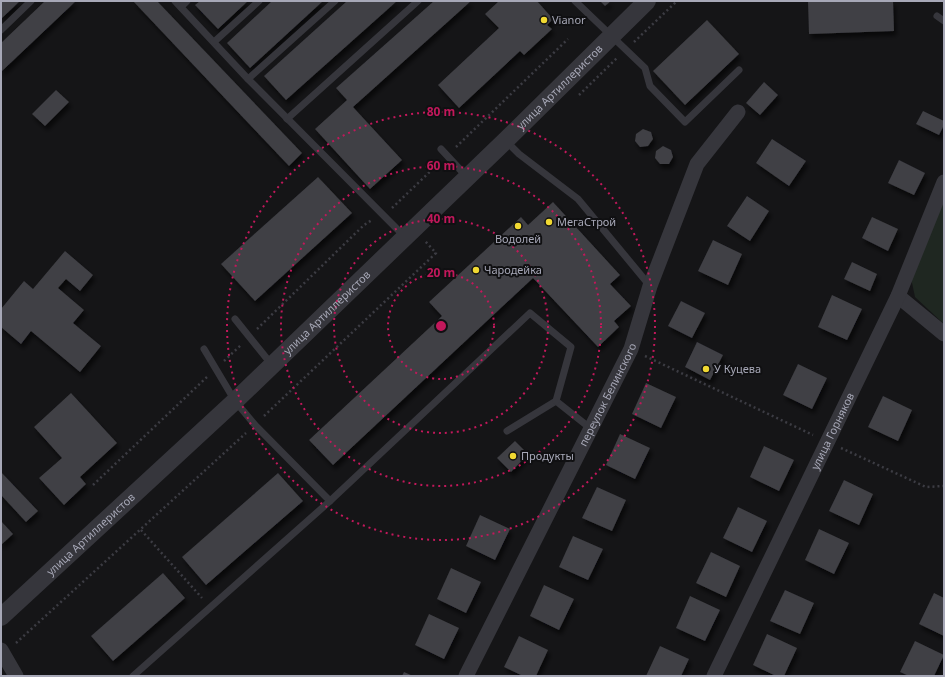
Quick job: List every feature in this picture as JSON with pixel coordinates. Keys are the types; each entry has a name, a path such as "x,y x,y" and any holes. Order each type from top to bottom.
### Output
{"street":[{"name":"улица Артиллеристов","path":"1,617 272,366 467,178 647,1"},
{"name":"переулок Белинского","path":"466,676 631,349 650,286 697,164 738,112"},
{"name":"улица Горняков","path":"714,676 898,296 944,182"},
{"path":"898,296 944,334"},
{"path":"2,652 16,676"}],"lane":[{"path":"1,30 31,1"},
{"path":"175,1 248,79 381,215 405,237"},
{"path":"181,7 187,1"},
{"path":"214,42 259,1"},
{"path":"248,79 335,1"},
{"path":"287,119 418,1"},
{"path":"575,1 645,68 650,86 685,122 739,70"},
{"path":"937,16 944,21"},
{"path":"505,141 519,154 578,199 650,286"},
{"path":"441,149 467,178"},
{"path":"133,676 330,501 530,313 572,347 556,401 507,431"},
{"path":"235,319 272,366"},
{"path":"204,349 235,401 255,425 330,501"},
{"path":"556,401 590,428"}],"path":[{"path":"575,99 677,1"},
{"path":"93,485 216,369 364,225 394,208 568,39"},
{"path":"2,652 141,530 255,425 436,253 425,241"},
{"path":"631,349 828,442 926,486 944,486"},
{"path":"141,530 210,607"}],"shaded area":[{"path":"944,197 944,324 915,297 911,278"}],"building":[{"path":"1,1 20,1 1,19"},
{"path":"45,1 76,1 1,72 1,43"},
{"path":"133,1 157,1 302,153 289,166"},
{"path":"200,1 248,1 218,29 195,5"},
{"path":"272,1 323,1 250,68 227,43"},
{"path":"347,1 397,1 286,100 264,76"},
{"path":"434,1 471,1 353,107 402,160 370,189 315,129 347,100 336,88"},
{"path":"499,1 537,1 553,19 547,25 552,29 524,55 520,51 459,108 438,85 499,28 485,14"},
{"path":"600,1 611,1 605,6"},
{"path":"808,1 893,1 894,31 809,34"},
{"path":"707,20 739,54 685,105 653,71"},
{"path":"764,82 778,95 760,115 746,103"},
{"path":"56,90 69,102 45,126 32,114"},
{"path":"923,111 944,121 944,125 939,135 916,124"},
{"path":"643,129 651,132 653,139 648,146 640,147 635,141 636,134"},
{"path":"772,139 806,161 789,186 756,163"},
{"path":"663,146 671,150 673,157 669,164 660,164 655,158 656,151"},
{"path":"899,160 925,173 914,195 888,183"},
{"path":"318,177 352,213 255,301 221,264"},
{"path":"747,196 769,211 750,241 727,226"},
{"path":"553,202 620,275 610,284 631,306 614,321 619,327 598,347 533,278 333,465 309,440 442,316 429,302 521,217 528,225"},
{"path":"872,217 898,229 888,251 862,238"},
{"path":"713,240 742,254 728,285 698,271"},
{"path":"65,251 93,275 80,291 66,279 58,288 84,310 73,323 101,346 80,372 31,331 21,344 1,327 1,309 24,281 33,289"},
{"path":"852,262 877,274 870,291 844,279"},
{"path":"832,295 862,309 847,340 818,327"},
{"path":"681,301 705,313 692,338 668,326"},
{"path":"697,342 723,355 710,380 685,367"},
{"path":"798,364 827,378 812,409 783,395"},
{"path":"646,383 676,397 661,428 632,414"},
{"path":"71,393 117,443 80,477 86,484 64,505 39,478 62,458 34,427"},
{"path":"883,396 912,410 898,441 868,427"},
{"path":"620,434 650,448 635,479 606,465"},
{"path":"515,441 528,454 511,472 497,458"},
{"path":"764,446 794,460 779,491 750,477"},
{"path":"1,472 38,511 26,522 1,495"},
{"path":"278,473 303,501 206,585 182,557"},
{"path":"844,480 873,494 859,525 829,511"},
{"path":"597,487 626,500 612,531 582,518"},
{"path":"738,507 767,521 752,552 723,538"},
{"path":"480,515 510,529 495,560 466,546"},
{"path":"1,521 13,534 1,545"},
{"path":"819,529 849,543 834,574 805,560"},
{"path":"573,536 603,549 588,580 559,567"},
{"path":"711,552 740,566 726,597 696,583"},
{"path":"451,568 481,582 466,613 437,599"},
{"path":"163,573 185,598 113,661 91,636"},
{"path":"544,585 574,599 559,630 530,616"},
{"path":"785,590 814,603 800,634 770,621"},
{"path":"934,593 944,598 944,636 919,624"},
{"path":"690,596 720,610 705,641 676,628"},
{"path":"429,614 459,628 444,659 415,645"},
{"path":"767,634 797,648 784,676 776,676 753,665"},
{"path":"519,636 548,650 536,676 523,676 504,667"},
{"path":"915,641 944,655 934,676 909,676 900,672"},
{"path":"660,646 689,659 681,676 646,676"},
{"path":"404,672 413,676 402,676"}],"place":[{"name":"Vianor","path":"544,20"},
{"name":"МегаСтрой","path":"549,222"},
{"name":"Водолей","path":"518,226"},
{"name":"Чародейка","path":"476,270"},
{"name":"У Куцева","path":"706,369"},
{"name":"Продукты","path":"513,456"}]}
